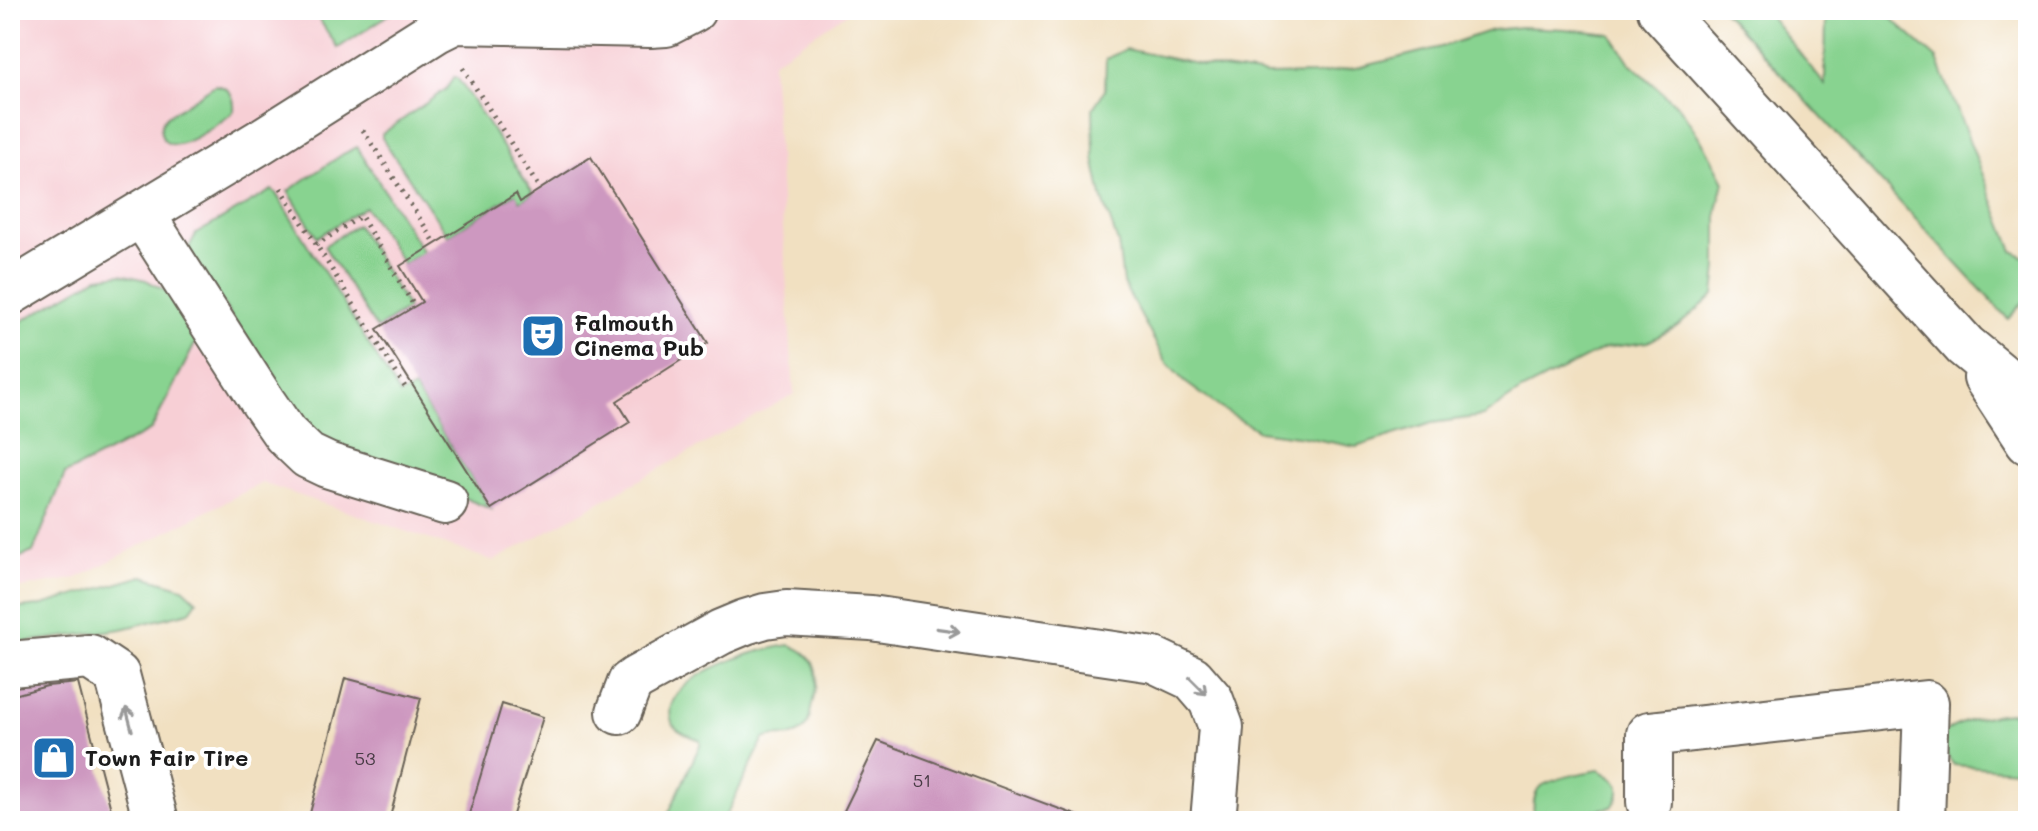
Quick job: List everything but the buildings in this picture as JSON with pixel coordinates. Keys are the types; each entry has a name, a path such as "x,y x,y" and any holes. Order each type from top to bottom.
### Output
{"lane":[{"path":"10,293 455,21 650,25 666,24 693,10"},
{"path":"1660,10 1965,346 2028,398"},
{"path":"142,214 270,413 285,434 308,456 327,465 445,502"},
{"path":"1965,346 2028,442"},
{"path":"619,712 630,683 637,678 701,642 745,622 786,613 871,618 1154,660 1192,678 1211,700 1221,727 1213,821"},
{"path":"10,664 90,657 117,675 156,821"},
{"path":"1649,802 1649,734 1926,703 1922,821"}],"path":[{"path":"461,65 540,189"},
{"path":"362,130 436,244"},
{"path":"281,188 405,387"},
{"path":"316,245 361,216 414,306"}],"shaded area":[{"path":"10,10 852,10 772,62 794,394 494,561 262,483 77,578 10,590"}],"green space":[{"path":"313,10 396,10 338,48"},
{"path":"1722,10 1765,10 1825,85 1826,10 1882,10 1937,59 2013,251 2028,259 2028,297 2008,319"},
{"path":"1521,27 1611,34 1630,63 1680,108 1724,182 1717,210 1714,295 1678,326 1648,342 1605,348 1521,391 1483,416 1432,423 1356,447 1259,431 1185,382 1166,362 1123,283 1118,243 1102,197 1094,158 1093,108 1105,90 1106,59 1126,49 1267,75 1317,74 1361,67 1441,47 1492,30"},
{"path":"454,77 461,83 533,193 520,202 515,194 448,236 382,134 446,89"},
{"path":"215,85 232,96 234,110 230,115 194,139 173,144 165,141 161,130 165,118"},
{"path":"357,147 423,252 403,264 365,207 317,237 288,191"},
{"path":"272,190 400,395 414,388 491,509 305,432 188,249 196,234"},
{"path":"357,225 408,308 377,329 324,246"},
{"path":"121,274 146,280 170,293 204,338 195,344 151,430 65,474 33,552 10,561 10,328 98,277"},
{"path":"143,576 183,588 197,601 189,612 122,629 10,644 10,609 39,606"},
{"path":"790,645 809,656 816,671 805,727 797,735 764,739 723,821 665,821 700,745 700,740 679,731 672,722 671,706 678,693 705,672 722,664"},
{"path":"2011,713 2028,716 2028,771 1954,765 1943,747 1942,741 1948,730 1991,715"},
{"path":"1599,770 1618,784 1619,794 1612,807 1574,813 1573,821 1533,821 1538,789 1566,777"}],"place":[{"name":"Falmouth Cinema Pub","path":"543,336"},
{"name":"Town Fair Tire","path":"54,758"}]}
